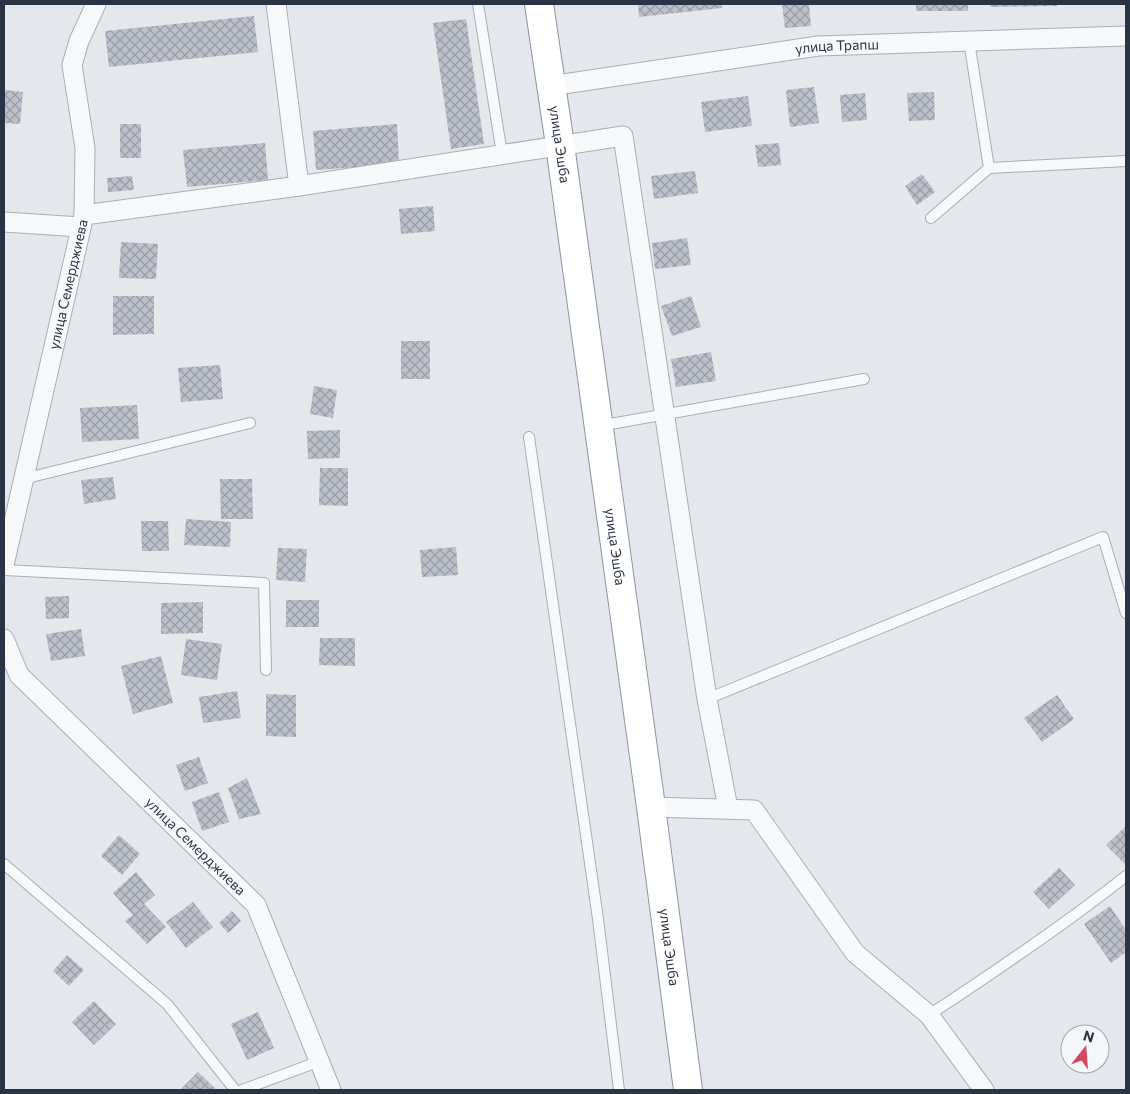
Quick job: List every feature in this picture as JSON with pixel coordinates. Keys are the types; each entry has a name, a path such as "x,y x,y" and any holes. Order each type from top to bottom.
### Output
{"highway":[{"name":"улица Эшба","path":"539,4 560,144 688,1090"}],"street":[{"name":"улица Семерджиева","path":"4,565 82,221 85,148 72,65 79,41 96,4"},
{"path":"276,4 299,186"},
{"name":"улица Трапш","path":"550,86 818,46 1126,36"},
{"path":"4,222 82,221 560,144 623,136 707,698 728,808"},
{"name":"улица Семерджиева","path":"4,639 19,674 47,704 256,905 332,1090"},
{"path":"651,808 754,810 855,953 929,1015 984,1090"}],"lane":[{"path":"478,4 502,154"},
{"path":"969,41 989,168"},
{"path":"931,218 989,168 1126,161"},
{"path":"598,426 864,379"},
{"path":"23,479 250,424"},
{"path":"529,437 598,919 619,1090"},
{"path":"707,698 1103,537 1126,613"},
{"path":"4,570 264,583 266,670"},
{"path":"4,864 167,1004 235,1090"},
{"path":"929,1015 1080,913 1126,876"},
{"path":"242,1090 320,1061"}],"building":[{"path":"638,4 722,4 722,8 639,17"},
{"path":"782,4 809,4 811,26 785,28"},
{"path":"916,4 968,4 968,11 916,11"},
{"path":"990,4 1057,4 1057,6 990,7"},
{"path":"254,16 258,52 109,67 105,31"},
{"path":"466,19 484,144 451,149 433,23"},
{"path":"814,87 819,123 790,127 786,90"},
{"path":"4,90 23,92 20,124 4,123"},
{"path":"934,92 935,120 909,121 907,93"},
{"path":"865,93 867,120 842,122 840,95"},
{"path":"748,96 752,126 705,132 701,102"},
{"path":"120,124 141,124 141,158 120,158"},
{"path":"397,124 399,164 316,170 313,131"},
{"path":"265,143 268,180 187,187 183,150"},
{"path":"779,143 781,165 758,167 755,145"},
{"path":"695,171 698,193 654,199 651,176"},
{"path":"922,174 935,192 917,205 905,186"},
{"path":"132,176 134,190 108,192 107,178"},
{"path":"433,206 435,231 401,234 399,209"},
{"path":"687,238 691,265 655,269 652,243"},
{"path":"121,242 158,244 156,279 119,278"},
{"path":"113,296 154,296 154,334 113,335"},
{"path":"691,296 701,327 672,336 661,306"},
{"path":"401,341 430,341 430,379 401,379"},
{"path":"711,352 716,381 676,387 671,359"},
{"path":"220,365 223,399 181,402 178,368"},
{"path":"314,386 337,390 333,418 310,414"},
{"path":"137,405 139,439 82,442 80,408"},
{"path":"340,430 340,458 308,459 307,431"},
{"path":"320,468 348,468 348,506 319,505"},
{"path":"113,477 116,499 84,504 81,480"},
{"path":"220,479 252,479 253,519 221,519"},
{"path":"186,519 231,522 230,547 184,545"},
{"path":"141,521 168,521 169,551 142,551"},
{"path":"456,547 458,575 422,577 420,550"},
{"path":"278,548 307,549 305,582 276,580"},
{"path":"69,596 69,618 46,619 45,597"},
{"path":"286,600 319,600 319,627 286,627"},
{"path":"203,602 203,633 161,634 161,603"},
{"path":"81,629 85,656 51,661 46,634"},
{"path":"320,638 355,638 355,666 319,665"},
{"path":"186,639 222,644 217,680 181,675"},
{"path":"161,656 173,703 133,714 121,666"},
{"path":"237,691 241,718 203,723 199,697"},
{"path":"266,694 296,695 296,737 266,736"},
{"path":"1057,695 1074,719 1042,742 1024,718"},
{"path":"199,757 208,783 185,791 176,765"},
{"path":"247,778 261,814 239,819 228,788"},
{"path":"219,792 229,822 202,831 192,802"},
{"path":"1126,828 1126,865 1106,845"},
{"path":"119,835 140,854 122,875 101,856"},
{"path":"1059,868 1075,885 1049,909 1033,892"},
{"path":"136,872 155,895 144,904 166,927 147,944 125,921 133,915 113,893"},
{"path":"193,902 213,927 186,948 166,922"},
{"path":"1110,906 1126,930 1126,952 1111,963 1084,924"},
{"path":"232,911 241,921 228,933 219,923"},
{"path":"67,955 84,970 69,986 53,971"},
{"path":"94,1001 116,1024 94,1045 72,1022"},
{"path":"258,1012 274,1048 247,1060 231,1024"},
{"path":"198,1072 217,1090 180,1090"}]}
